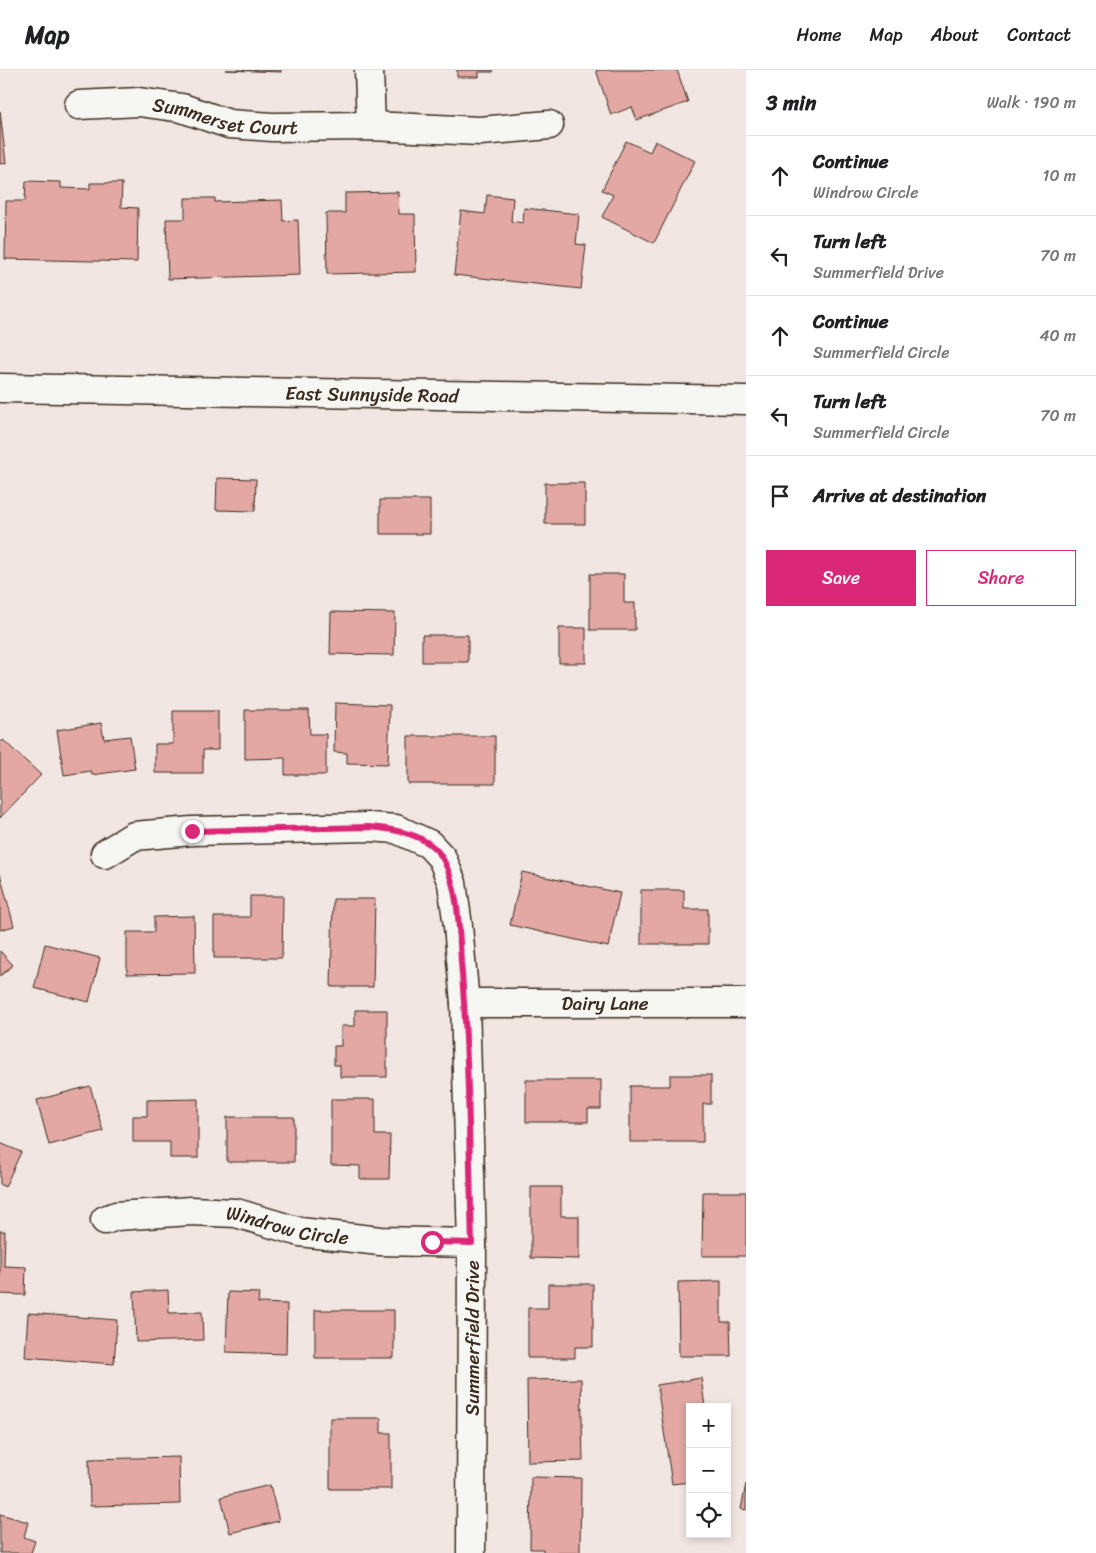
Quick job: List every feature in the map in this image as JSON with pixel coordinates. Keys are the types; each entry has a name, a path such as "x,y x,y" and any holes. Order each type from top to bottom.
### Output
{"street":[{"path":"369,70 371,126"},
{"name":"Summerset Court","path":"79,105 139,102 182,108 229,124 272,127 371,126 480,131 550,125"},
{"name":"East Sunnyside Road","path":"0,388 746,400"},
{"name":"Summerfield Drive","path":"105,854 134,836 192,831 369,827 396,829 429,844 442,858 452,883 465,1004 472,1243 471,1553"},
{"name":"Dairy Lane","path":"465,1004 746,1003"},
{"name":"Windrow Circle","path":"105,1220 116,1216 191,1211 236,1213 300,1232 380,1241 472,1243"}],"building":[{"path":"226,70 281,70 281,72"},
{"path":"457,70 493,70 493,72 479,72 479,77 457,77"},
{"path":"596,70 677,70 688,102 637,120 632,107 611,115"},
{"path":"0,111 6,163 0,164"},
{"path":"626,141 650,152 655,141 695,161 654,243 602,217 613,195 602,190"},
{"path":"26,181 61,182 61,188 90,189 90,183 122,183 121,207 138,208 137,262 5,259 6,201 25,201"},
{"path":"398,192 399,214 415,214 416,272 327,274 326,213 345,213 345,193"},
{"path":"487,195 513,198 511,221 523,223 524,208 579,214 576,244 586,245 581,289 454,275 461,211 485,214"},
{"path":"185,198 215,198 215,202 282,200 283,221 298,220 300,275 168,279 166,219 185,219"},
{"path":"217,478 256,479 255,511 216,510"},
{"path":"545,483 585,483 585,524 545,524"},
{"path":"380,500 430,500 430,534 380,534"},
{"path":"590,574 624,574 624,603 635,603 635,630 590,630"},
{"path":"331,612 395,613 394,655 330,654"},
{"path":"559,628 586,628 586,663 559,663"},
{"path":"422,635 468,635 468,662 422,662"},
{"path":"335,703 390,705 388,764 347,763 347,753 334,752"},
{"path":"245,710 309,710 310,734 326,734 326,775 285,775 285,758 245,759"},
{"path":"173,711 218,711 218,750 203,750 203,773 155,773 155,744 173,744"},
{"path":"101,723 104,739 130,736 135,769 92,775 91,771 64,775 57,730"},
{"path":"408,736 495,736 495,784 408,784"},
{"path":"3,740 41,775 0,818 0,743"},
{"path":"522,872 620,893 608,947 510,925"},
{"path":"0,874 14,926 0,930"},
{"path":"641,890 684,890 684,909 708,909 708,944 641,944"},
{"path":"250,896 283,896 282,958 214,958 214,917 250,917"},
{"path":"333,899 375,899 373,987 331,987"},
{"path":"194,916 195,973 127,974 127,932 154,932 154,917"},
{"path":"45,944 100,958 89,1002 34,988"},
{"path":"0,951 13,965 0,976"},
{"path":"355,1010 387,1010 387,1077 340,1077 340,1065 334,1065 334,1046 341,1046 341,1026 355,1026"},
{"path":"670,1075 711,1075 711,1104 703,1104 703,1142 630,1142 630,1086 670,1086"},
{"path":"526,1080 601,1080 601,1109 588,1109 588,1122 526,1122"},
{"path":"90,1086 103,1131 49,1145 37,1100"},
{"path":"198,1099 198,1158 170,1158 170,1142 133,1142 133,1116 147,1116 147,1100"},
{"path":"331,1099 375,1099 375,1135 390,1135 389,1179 360,1179 360,1166 331,1165"},
{"path":"227,1117 294,1117 294,1162 227,1162"},
{"path":"0,1143 21,1152 5,1187 0,1184"},
{"path":"531,1187 561,1187 561,1216 579,1216 579,1259 531,1258"},
{"path":"703,1192 746,1192 746,1256 702,1256"},
{"path":"0,1231 5,1231 4,1266 26,1267 25,1295 0,1294"},
{"path":"721,1281 721,1322 730,1322 731,1356 679,1356 678,1282"},
{"path":"548,1284 593,1284 593,1347 575,1347 575,1358 528,1358 528,1308 548,1308"},
{"path":"168,1290 169,1313 202,1312 203,1340 136,1342 134,1292"},
{"path":"228,1292 259,1293 258,1303 287,1304 286,1354 226,1352"},
{"path":"315,1310 394,1310 394,1358 315,1358"},
{"path":"28,1313 117,1320 114,1364 25,1357"},
{"path":"701,1378 704,1403 686,1403 686,1482 672,1484 657,1385"},
{"path":"581,1379 583,1461 528,1462 527,1380"},
{"path":"330,1418 381,1418 381,1433 391,1433 391,1489 330,1489"},
{"path":"179,1457 180,1504 90,1506 89,1459"},
{"path":"531,1477 581,1478 580,1553 543,1553 543,1549 530,1549"},
{"path":"746,1484 746,1510 741,1509"},
{"path":"270,1485 279,1521 230,1533 221,1497"},
{"path":"0,1514 28,1522 24,1537 35,1541 31,1553 0,1553"}],"route":[{"path":"192,831 369,827 396,829 429,844 442,858 452,883 465,1004 472,1243 432,1242"}]}
